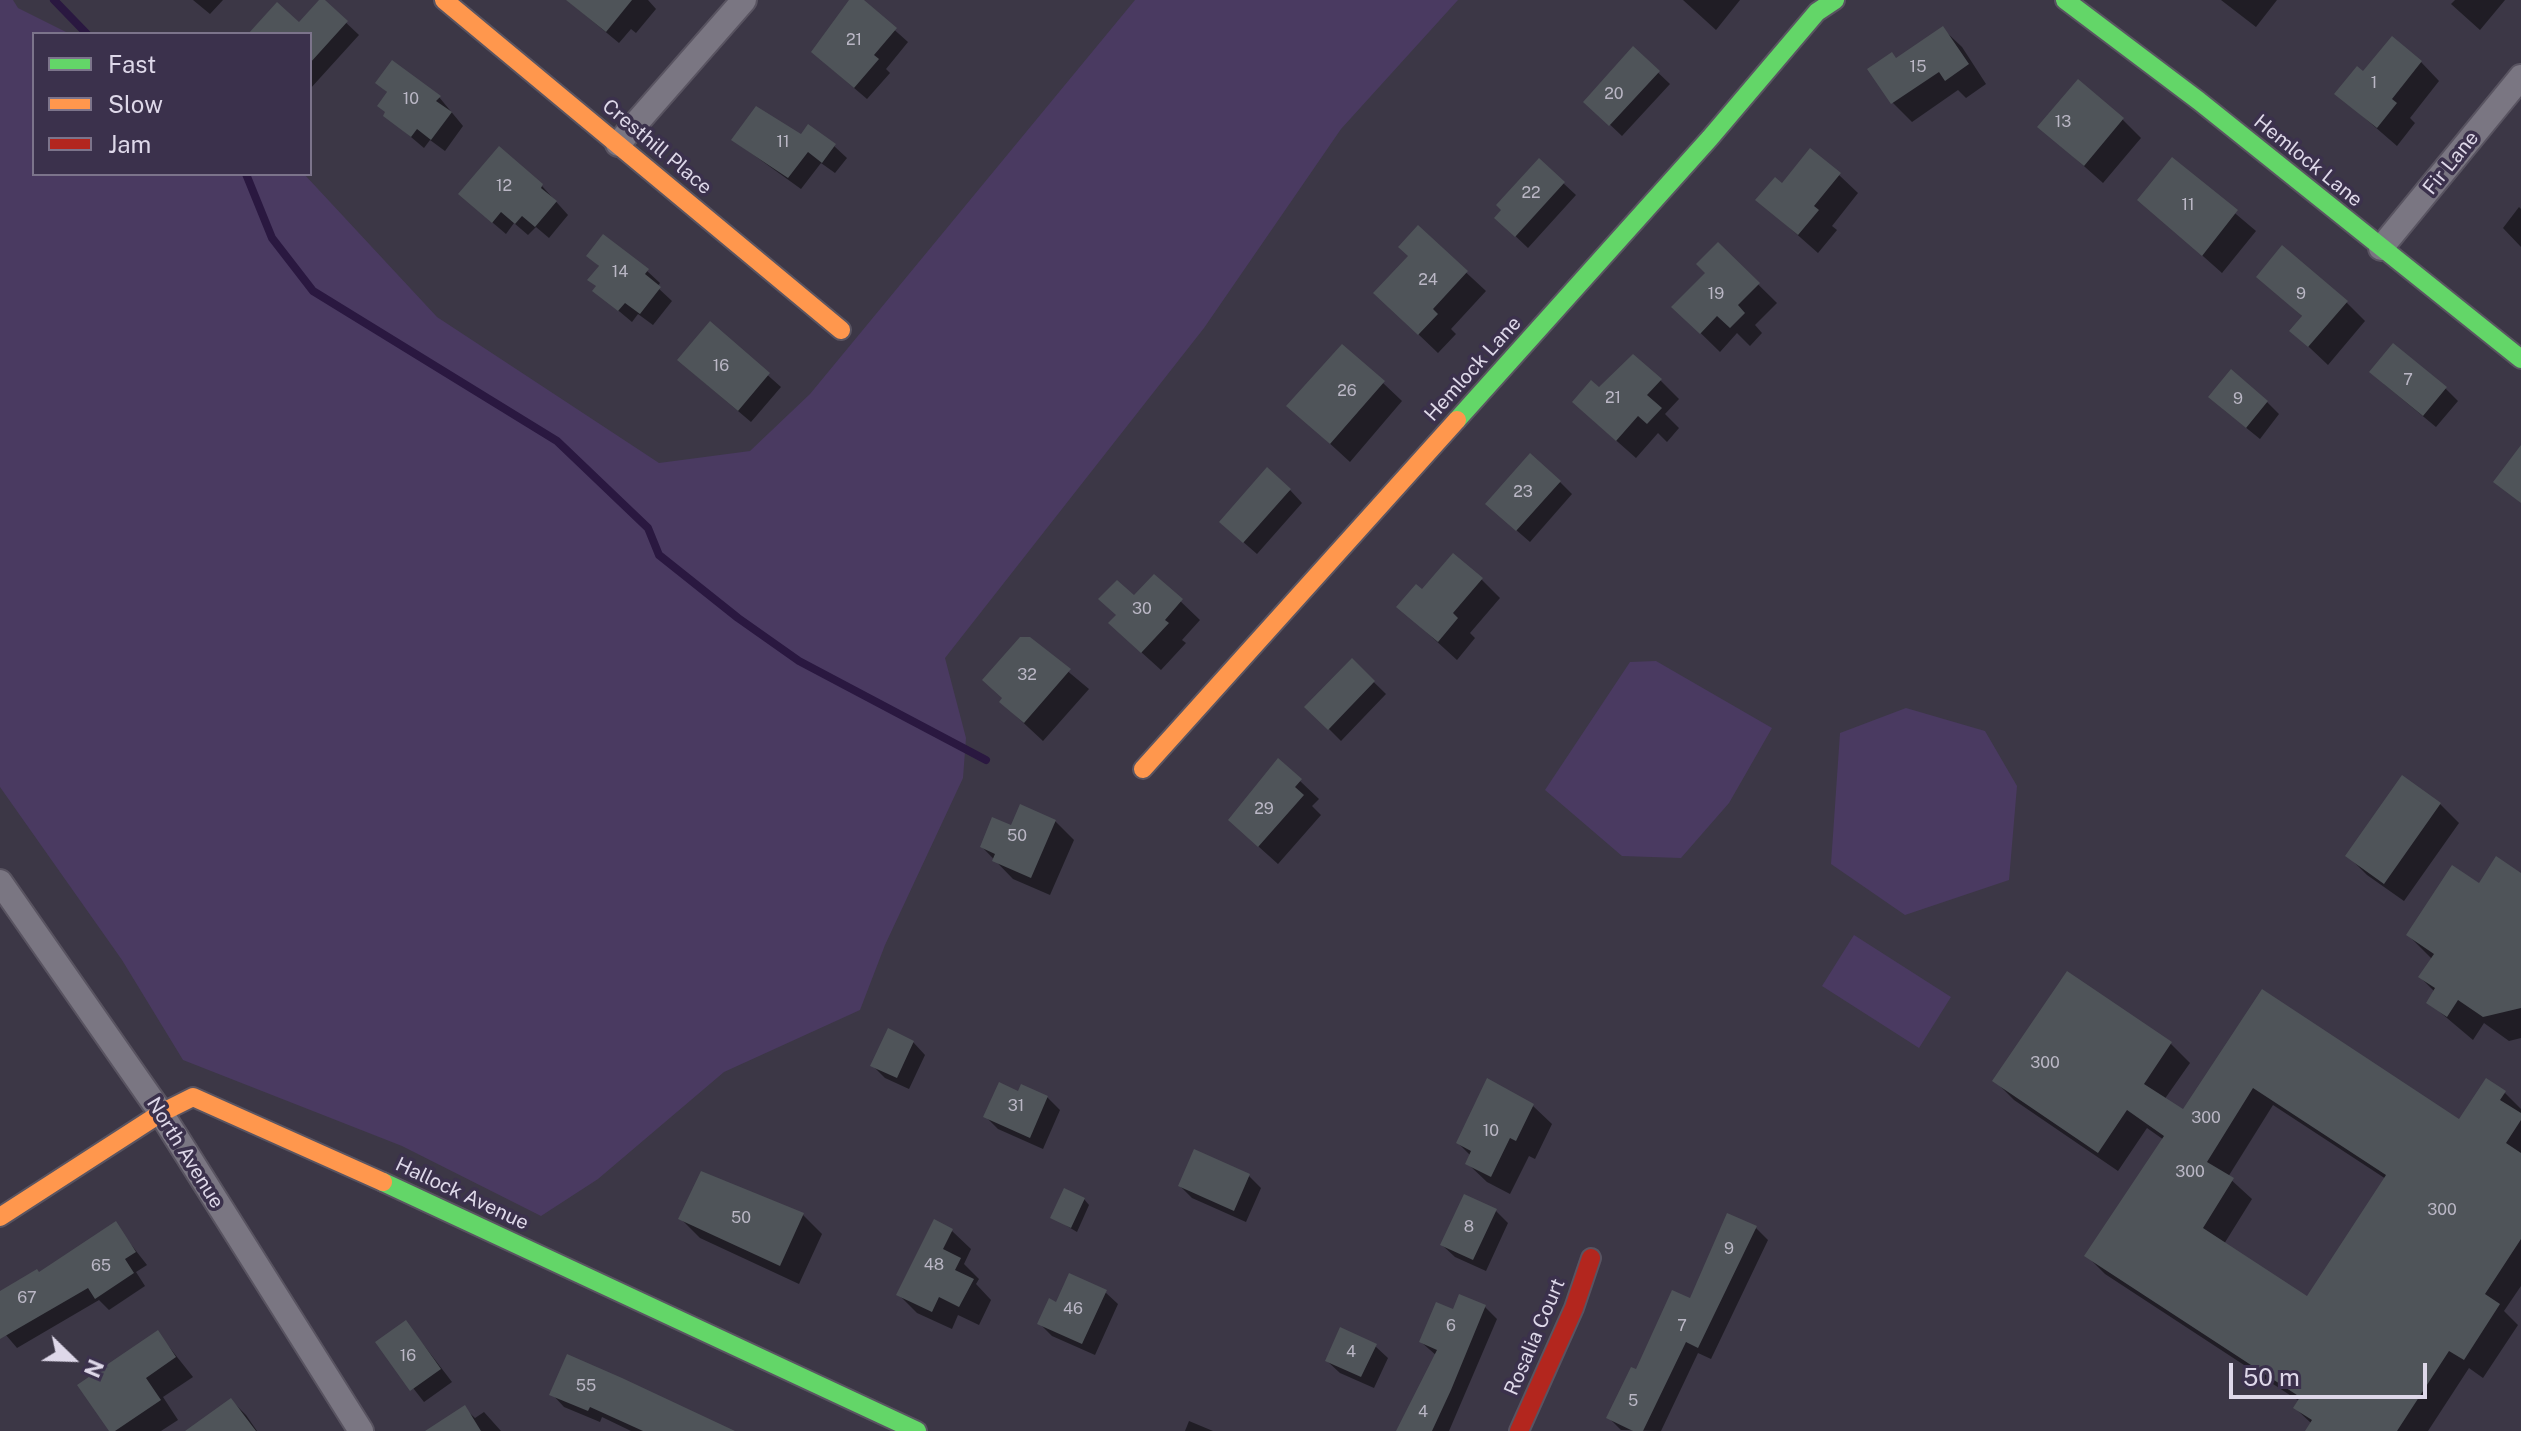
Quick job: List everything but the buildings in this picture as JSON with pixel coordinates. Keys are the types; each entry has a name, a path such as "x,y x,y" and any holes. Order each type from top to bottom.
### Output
{"street":[{"name":"Cresthill Place","path":"444,0 841,330"},
{"path":"618,144 744,0"},
{"name":"Hemlock Lane","path":"1143,769 1710,138 1817,12 1835,0"},
{"name":"Hemlock Lane","path":"2065,0 2199,101 2521,359"},
{"name":"Fir Lane","path":"2381,248 2521,77"},
{"name":"North Avenue","path":"0,882 161,1113 361,1431"},
{"name":"Hallock Avenue","path":"0,1217 161,1113 193,1097 388,1184 917,1431"},
{"name":"Rosalia Court","path":"1519,1431 1574,1308 1591,1258"}],"shaded area":[{"path":"0,0 13,0 18,8 66,32 32,32 32,176 306,176 437,317 659,463 750,451 810,394 1135,0 1458,0 1341,129 1204,328 945,658 966,738 963,778 885,945 860,1010 724,1072 598,1179 541,1216 402,1146 183,1060 122,960 0,787"},
{"path":"1656,661 1772,728 1729,803 1681,858 1622,856 1545,790 1630,662"},
{"path":"1906,708 1985,731 2017,786 2009,880 1905,915 1831,864 1840,733"},
{"path":"1854,935 1951,997 1919,1048 1822,986"}],"waterway":[{"path":"54,0 85,32"},
{"path":"247,176 272,238 313,291 557,441 648,528 659,555 738,618 799,661 986,760"}],"traffic: fast":[{"path":"1457,420 1710,138 1817,12 1835,0"},
{"path":"2065,0 2199,101 2521,359"},
{"path":"383,1182 917,1431"}],"traffic: slow":[{"path":"444,0 841,330"},
{"path":"1143,769 1457,420"},
{"path":"0,1217 161,1113 193,1097 383,1182"}],"traffic: jam":[{"path":"1519,1431 1574,1308 1591,1258"}]}
